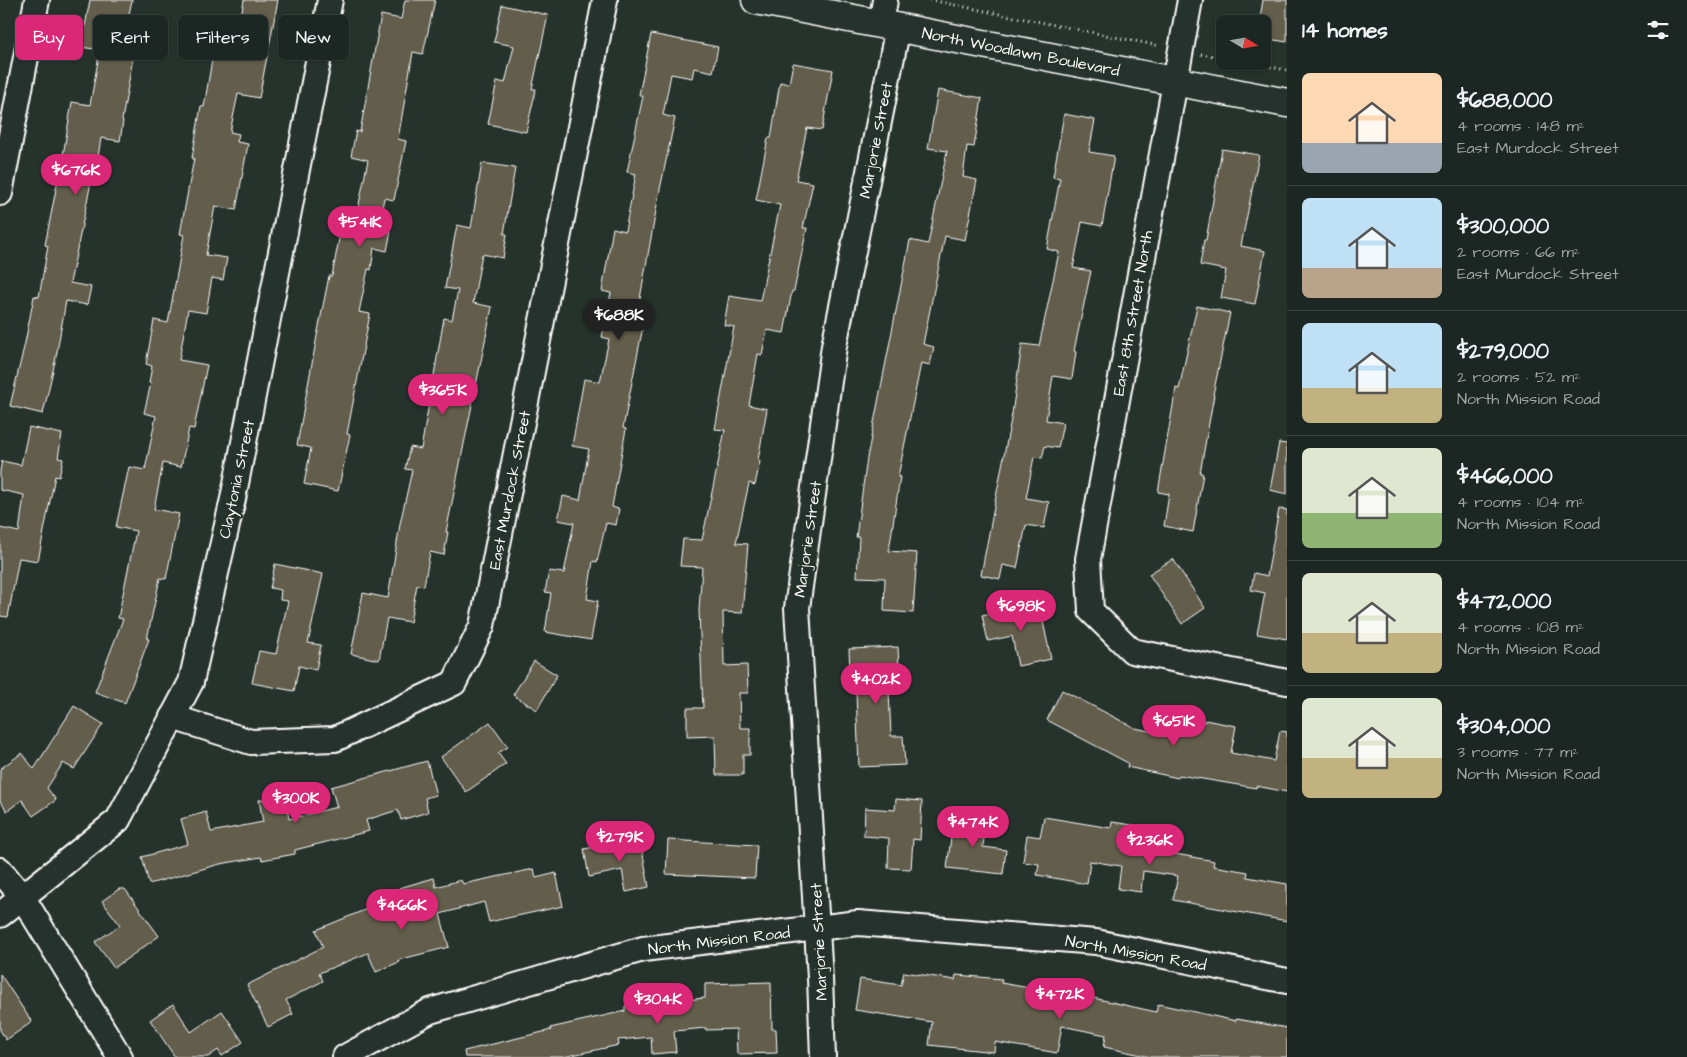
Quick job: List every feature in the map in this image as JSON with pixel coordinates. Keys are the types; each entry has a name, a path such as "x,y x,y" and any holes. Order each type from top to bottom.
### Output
{"main road":[{"name":"North Woodlawn Boulevard","path":"756,0 888,17 1287,103"}],"street":[{"path":"0,194 37,0"},
{"name":"Claytonia Street","path":"0,915 118,820 191,682 233,499 330,0"},
{"name":"East Murdock Street","path":"172,717 251,742 335,739 454,683 482,626 605,0"},
{"name":"East 8th Street North","path":"1190,0 1088,559 1091,611 1132,651 1287,682"},
{"name":"Marjorie Street","path":"824,1057 797,608 834,346 888,17"},
{"path":"0,870 23,898 120,1057"},
{"name":"North Mission Road","path":"345,1057 430,1011 643,949 858,923 1096,942 1287,981"}],"path":[{"path":"930,0 1216,56"},
{"path":"1271,67 1287,70"}],"building":[{"path":"90,0 132,0 129,15 93,15 93,49 83,47 83,37"},
{"path":"244,0 278,0 268,52 268,15 241,15"},
{"path":"405,0 435,0 423,54 413,52 398,139 406,141 394,200 384,198 378,228 391,231 387,251 374,248 371,270 368,269 359,312 370,314 347,434 350,435 338,491 304,484 311,448 297,445 329,276 332,276 345,207 358,209 368,160 351,156 356,131 360,132 381,15 401,19"},
{"path":"1263,0 1287,0 1287,42 1271,39 1271,15 1260,15"},
{"path":"502,5 548,15 532,89 536,89 526,132 488,124 497,81 505,83 514,46 494,42"},
{"path":"651,34 718,47 713,72 694,68 692,78 671,74 663,115 675,118 639,304 647,306 623,428 626,429 612,507 619,509 616,525 606,523 597,562 593,561 587,599 598,601 591,640 545,632 551,593 545,592 549,571 564,573 574,523 558,520 563,496 580,500 589,449 572,446 584,379 600,382 609,339 602,337 611,293 602,291 613,228 625,231 636,174 627,172 643,96 639,95"},
{"path":"98,60 133,60 120,141 101,138 96,169 94,168 70,283 91,287 87,305 66,301 43,414 10,406 34,296 39,297 48,246 45,245 59,179 72,102 90,105"},
{"path":"212,60 266,60 259,98 238,94 230,132 239,134 237,142 248,144 236,210 215,206 206,255 227,258 223,280 212,278 206,313 188,310 179,360 207,365 194,429 189,428 181,467 163,463 154,509 179,514 166,579 160,578 147,639 149,639 125,703 95,692 123,619 118,618 136,531 116,527 129,467 145,470 156,416 144,413 151,383 149,383 152,366 146,364 154,320 168,323 184,235 180,234 194,158 192,158 201,106 204,107"},
{"path":"793,63 833,70 822,130 807,128 796,180 813,183 803,228 807,228 784,333 767,330 762,355 758,354 749,405 767,409 755,485 749,483 736,543 748,544 742,613 723,612 724,666 747,665 748,693 739,693 740,728 750,728 750,755 743,755 743,775 716,775 715,736 687,737 687,708 703,708 699,610 702,567 680,566 683,539 702,540 725,430 715,429 734,327 724,325 729,296 760,301 780,205 756,200 768,138 771,138 780,82 789,84"},
{"path":"938,90 982,98 974,147 967,146 963,177 977,180 965,240 945,236 923,344 934,347 930,365 921,363 898,477 900,477 889,551 917,553 913,613 884,611 885,578 857,577 859,537 856,537 867,458 910,240 928,244 947,151 928,148"},
{"path":"1064,114 1095,120 1089,152 1114,156 1102,226 1082,222 1073,268 1091,271 1074,351 1076,352 1072,379 1053,376 1046,420 1063,423 1058,448 1045,446 1042,458 1034,457 1026,498 1049,502 1044,528 1026,525 1017,568 1003,565 1000,579 981,575 1012,414 1022,344 1039,346 1059,252 1047,249 1060,178 1053,177"},
{"path":"1222,149 1259,155 1241,246 1265,251 1255,304 1221,298 1226,270 1200,265"},
{"path":"482,163 515,168 504,234 507,234 503,258 482,254 473,303 492,307 446,532 448,532 444,555 430,552 424,586 417,585 410,622 387,618 379,660 351,654 363,593 388,598 400,524 412,470 405,469 410,447 421,449 444,318 452,320 458,290 445,288 457,225 471,228"},
{"path":"1197,306 1230,313 1213,395 1200,473 1203,474 1193,532 1164,526 1169,494 1158,492 1176,388 1179,389"},
{"path":"29,427 62,434 58,458 63,459 59,477 55,476 38,561 19,558 8,617 0,616 0,528 19,532 24,495 0,490 0,471 2,461 21,465"},
{"path":"1279,443 1287,444 1287,494 1270,490"},
{"path":"1279,509 1287,510 1287,639 1257,634 1265,593 1251,590 1254,573 1267,576"},
{"path":"1173,559 1205,608 1182,624 1149,574"},
{"path":"275,564 323,574 308,643 321,645 316,670 299,666 294,691 252,683 259,651 276,654 288,601 280,600 281,590 270,588"},
{"path":"1039,603 1051,659 1018,666 1012,636 988,641 982,615"},
{"path":"898,647 900,690 889,691 891,736 903,736 905,765 859,767 856,693 851,693 849,649"},
{"path":"534,661 557,675 537,710 513,695"},
{"path":"1062,690 1135,728 1168,735 1172,715 1236,726 1231,753 1274,761 1280,731 1287,732 1287,792 1179,775 1178,778 1127,767 1128,763 1047,720"},
{"path":"74,706 103,724 74,769 63,763 47,788 56,800 33,816 22,800 7,811 0,801 0,769 22,753 34,769"},
{"path":"490,722 508,747 498,753 506,764 466,792 441,757"},
{"path":"427,761 436,795 425,798 428,812 401,820 398,810 366,820 369,831 295,850 295,854 262,860 261,857 220,864 149,884 142,857 188,844 181,819 206,812 211,832 263,822 259,800 285,795 289,819 337,807 331,787"},
{"path":"896,799 922,801 920,840 913,839 911,869 888,868 889,838 864,836 865,808 895,810"},
{"path":"954,815 986,819 983,847 1006,850 1003,874 947,868"},
{"path":"1044,817 1111,828 1112,822 1173,831 1170,853 1214,861 1213,866 1248,872 1247,877 1287,884 1287,921 1173,900 1178,876 1143,871 1141,892 1118,889 1121,866 1090,861 1087,884 1037,875 1039,864 1023,862 1027,835 1040,837"},
{"path":"640,838 649,887 626,892 622,870 589,877 584,849"},
{"path":"668,840 757,845 755,878 666,874"},
{"path":"534,869 536,878 556,873 563,906 489,922 484,902 440,914 449,947 398,960 399,962 376,972 368,953 319,973 323,981 286,1000 293,1014 268,1027 247,985 323,947 316,930 401,895 399,888 434,878 436,887 461,880 463,884"},
{"path":"119,889 125,889 159,936 114,968 95,942 120,925 102,901"},
{"path":"904,972 955,980 956,975 1002,979 1001,983 1080,997 1080,995 1156,1012 1158,1004 1236,1021 1236,1019 1287,1028 1287,1057 1151,1057 1104,1047 1106,1035 1062,1026 1057,1053 995,1042 994,1052 929,1045 932,1022 855,1010 860,979 901,985"},
{"path":"0,974 32,1022 6,1040 0,1030"},
{"path":"771,982 772,1029 776,1029 777,1053 737,1054 736,1029 706,1030 706,1028 674,1031 676,1052 652,1054 651,1037 618,1040 619,1045 563,1057 465,1057 464,1051 551,1030 550,1028 625,1011 625,1006 705,998 705,984"},
{"path":"173,1004 191,1032 222,1011 243,1042 222,1056 218,1050 208,1057 175,1057 150,1020"}]}
